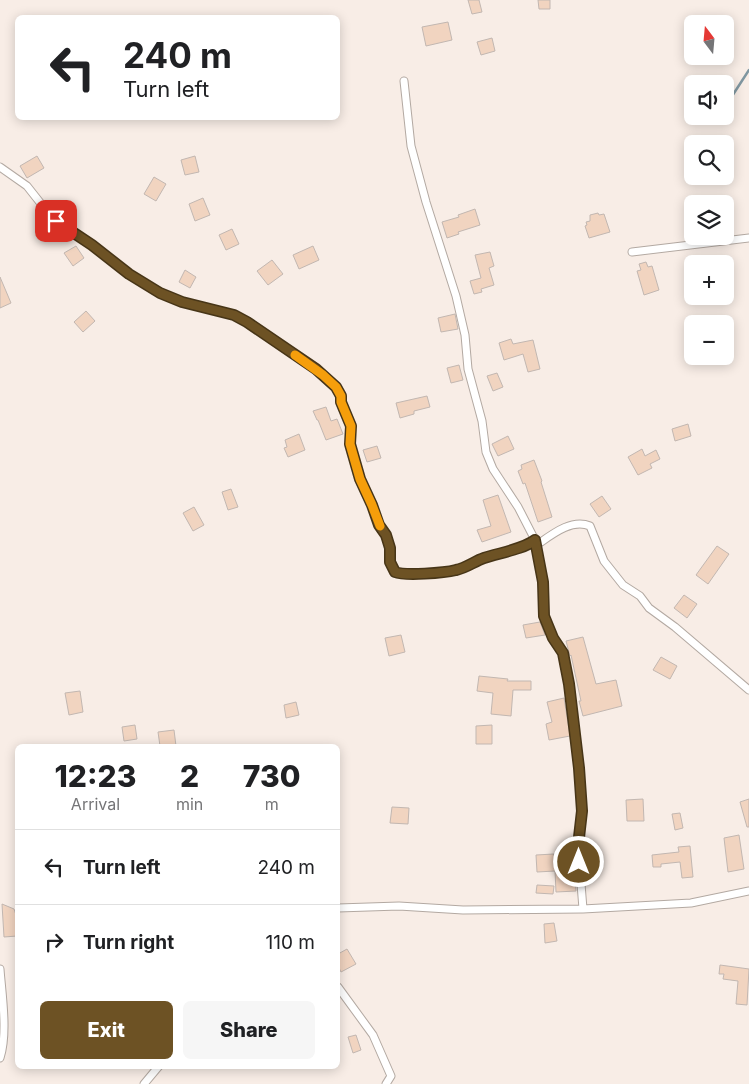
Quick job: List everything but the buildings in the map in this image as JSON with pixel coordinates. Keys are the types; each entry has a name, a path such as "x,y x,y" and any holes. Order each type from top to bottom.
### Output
{"street":[{"path":"404,81 411,146 426,202 456,296 465,335 468,369 482,421 486,452 492,469 518,507 535,540 543,582 544,616 553,638 563,653 569,684 579,768 582,811 578,846 583,909"},
{"path":"0,168 27,186 42,205 43,210 56,221 160,293 175,300 234,315 316,369 336,387 351,426 350,444 360,479 379,525 386,535 390,548 390,562 395,572 407,574 457,570 484,558 525,546 535,540 541,542 560,529 583,523 590,526 604,561 623,585 640,596 649,608 675,627 749,690"},
{"path":"632,252 749,238"},
{"path":"340,908 398,906 463,910 583,909 691,903 749,891"},
{"path":"0,969 3,990 3,1047 0,1058"},
{"path":"340,990 373,1035 391,1076 386,1084"},
{"path":"144,1084 156,1069"}],"waterway":[{"path":"734,93 749,70"}],"slow traffic":[{"path":"295,355 323,375 336,387 341,396 341,402 351,426 350,444 360,479 380,526"}],"route":[{"path":"56,221 92,245 129,274 160,293 175,300 234,315 247,322 256,330 316,369 336,387 351,426 350,444 360,479 379,525 386,535 390,548 390,562 395,572 407,574 457,570 484,558 525,546 535,540 543,582 544,616 553,638 563,653 569,684 582,811 578,846 579,862"}]}
